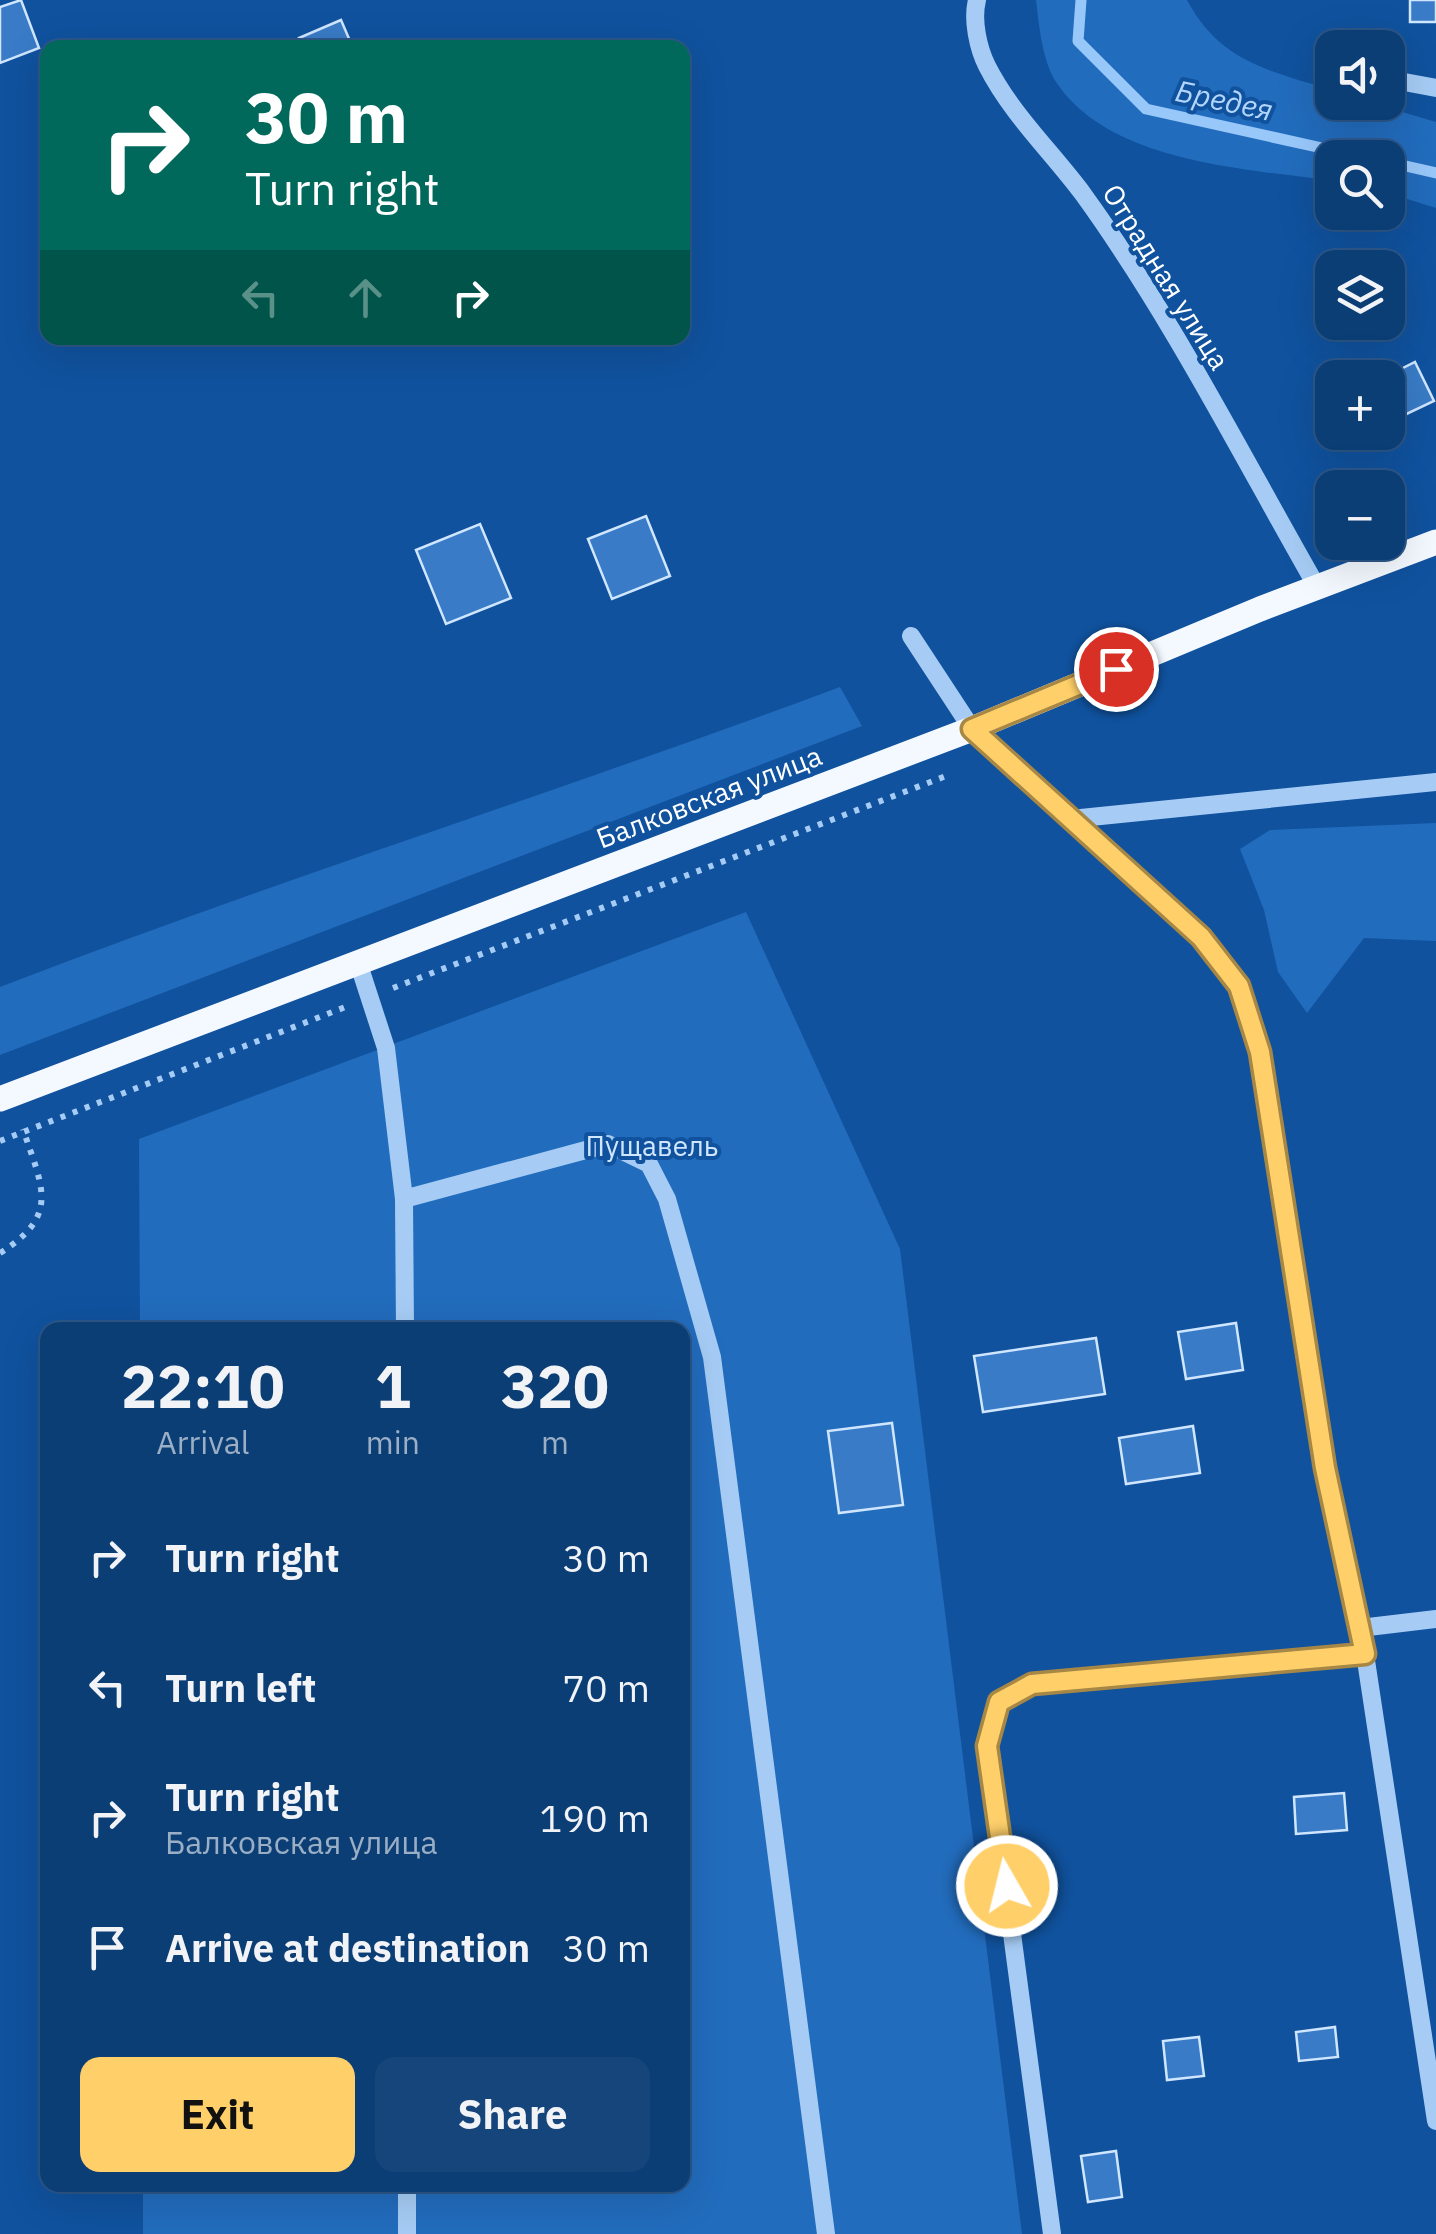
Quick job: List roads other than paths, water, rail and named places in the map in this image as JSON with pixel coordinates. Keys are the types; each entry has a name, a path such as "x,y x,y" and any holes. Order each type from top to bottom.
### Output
{"main road":[{"name":"Балковская улица","path":"6,1096 972,729 1436,542"}],"street":[{"name":"Отрадная улица","path":"977,0 974,14 986,63 1019,119 1082,194 1147,296 1317,587"},
{"path":"1405,82 1436,88"},
{"path":"911,636 972,729 1201,937 1239,986 1260,1052 1325,1468 1365,1654 1436,2121"},
{"path":"1072,819 1436,782"},
{"path":"358,962 386,1048 404,1199 405,1322"},
{"path":"404,1199 608,1144 649,1164 667,1200 712,1357 826,2234"},
{"path":"1360,1628 1436,1619"},
{"path":"1052,2234 987,1746 999,1702 1032,1684 1365,1654"},
{"path":"407,2192 407,2234"}],"waterway":[{"name":"Бредея","path":"1081,0 1078,41 1146,109 1315,146"},
{"name":"Бредея","path":"1405,166 1436,173"}],"park label":[{"name":"Пущавель","path":"652,1146"}]}
